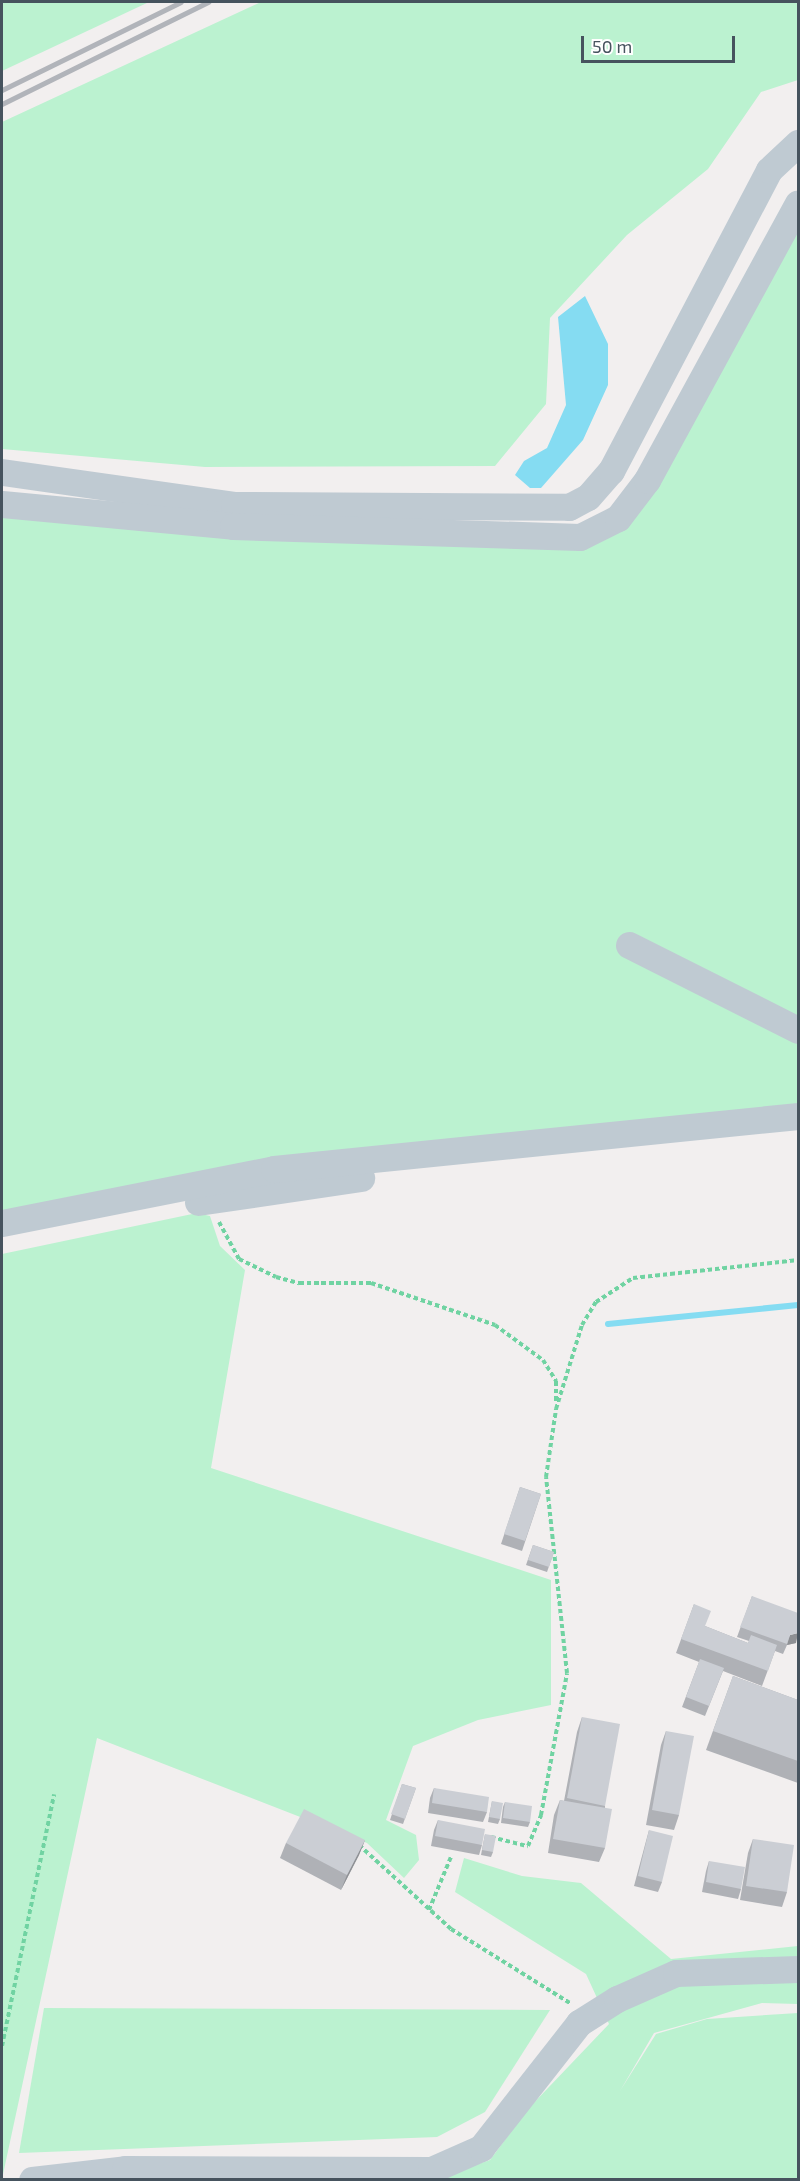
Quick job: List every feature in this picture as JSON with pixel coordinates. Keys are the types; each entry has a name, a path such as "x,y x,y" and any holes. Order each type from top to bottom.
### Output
{"lane":[{"path":"2,472 234,505 568,507 588,497 611,471 769,170 798,143"},
{"path":"2,504 233,526 580,537 618,518 647,480 798,203"},
{"path":"629,945 798,1030"},
{"path":"2,1223 274,1169 798,1116"},
{"path":"2,1241 212,1200 360,1178 798,1134"},
{"path":"32,2180 125,2169 430,2170 481,2148 579,2023 646,1984 676,1973 798,1969"}],"path":[{"path":"212,1200 232,1251 276,1277 299,1283 370,1283 495,1325 522,1341 556,1381 556,1409 546,1477 567,1673 541,1815 528,1846 481,1835"},
{"path":"556,1409 582,1325 596,1302 616,1285 798,1260"},
{"path":"2,2046 54,1794"},
{"path":"347,1840 366,1849 451,1929 595,2015"},
{"path":"429,1910 451,1857"}],"green space":[{"path":"2,2 149,2 2,71"},
{"path":"261,2 798,2 798,80 761,92 708,169 627,235 550,318 546,404 495,466 205,467 2,449 2,122"},
{"path":"798,217 798,1106 2,1216 2,506 540,547 620,523"},
{"path":"197,1213 210,1216 220,1246 245,1270 211,1468 551,1580 551,1705 478,1720 413,1746 386,1820 416,1835 419,1860 404,1878 367,1843 97,1738 2,2179 2,1254"},
{"path":"464,1858 522,1876 581,1883 671,1959 798,1946 798,2004 762,2003 654,2033 620,2091 656,2034 707,2019 798,2013 798,2179 399,2180 434,2179 490,2160 528,2109 609,2024 586,1974 455,1892"},
{"path":"44,2008 550,2010 485,2112 437,2137 19,2153"}],"water":[{"path":"585,296 608,344 608,385 583,440 541,488 530,488 515,475 524,461 547,448 566,405 558,317"}],"building":[{"path":"520,1487 541,1494 525,1541 504,1534"},
{"path":"533,1545 554,1552 549,1567 528,1560"},
{"path":"752,1596 798,1613 798,1633 790,1635 787,1644 740,1627"},
{"path":"694,1604 711,1611 705,1626 748,1643 751,1635 777,1645 768,1671 681,1639"},
{"path":"700,1659 724,1668 709,1706 686,1697"},
{"path":"733,1676 798,1700 798,1761 713,1731"},
{"path":"582,1717 620,1724 605,1806 567,1798"},
{"path":"666,1731 694,1736 679,1815 652,1810"},
{"path":"402,1784 416,1788 405,1819 391,1814"},
{"path":"434,1788 489,1797 487,1812 432,1803"},
{"path":"560,1800 612,1809 605,1848 553,1839"},
{"path":"492,1801 503,1803 500,1819 489,1817"},
{"path":"505,1802 532,1806 530,1822 503,1818"},
{"path":"304,1809 365,1840 347,1875 286,1843"},
{"path":"438,1820 485,1829 482,1845 435,1836"},
{"path":"649,1830 673,1836 662,1882 638,1876"},
{"path":"485,1834 496,1836 493,1852 482,1850"},
{"path":"753,1839 794,1845 787,1892 746,1886"},
{"path":"709,1861 745,1867 741,1889 706,1882"}],"waterway":[{"path":"608,1324 798,1305"}],"railway":[{"path":"2,90 181,2"},
{"path":"2,104 208,2"}]}
